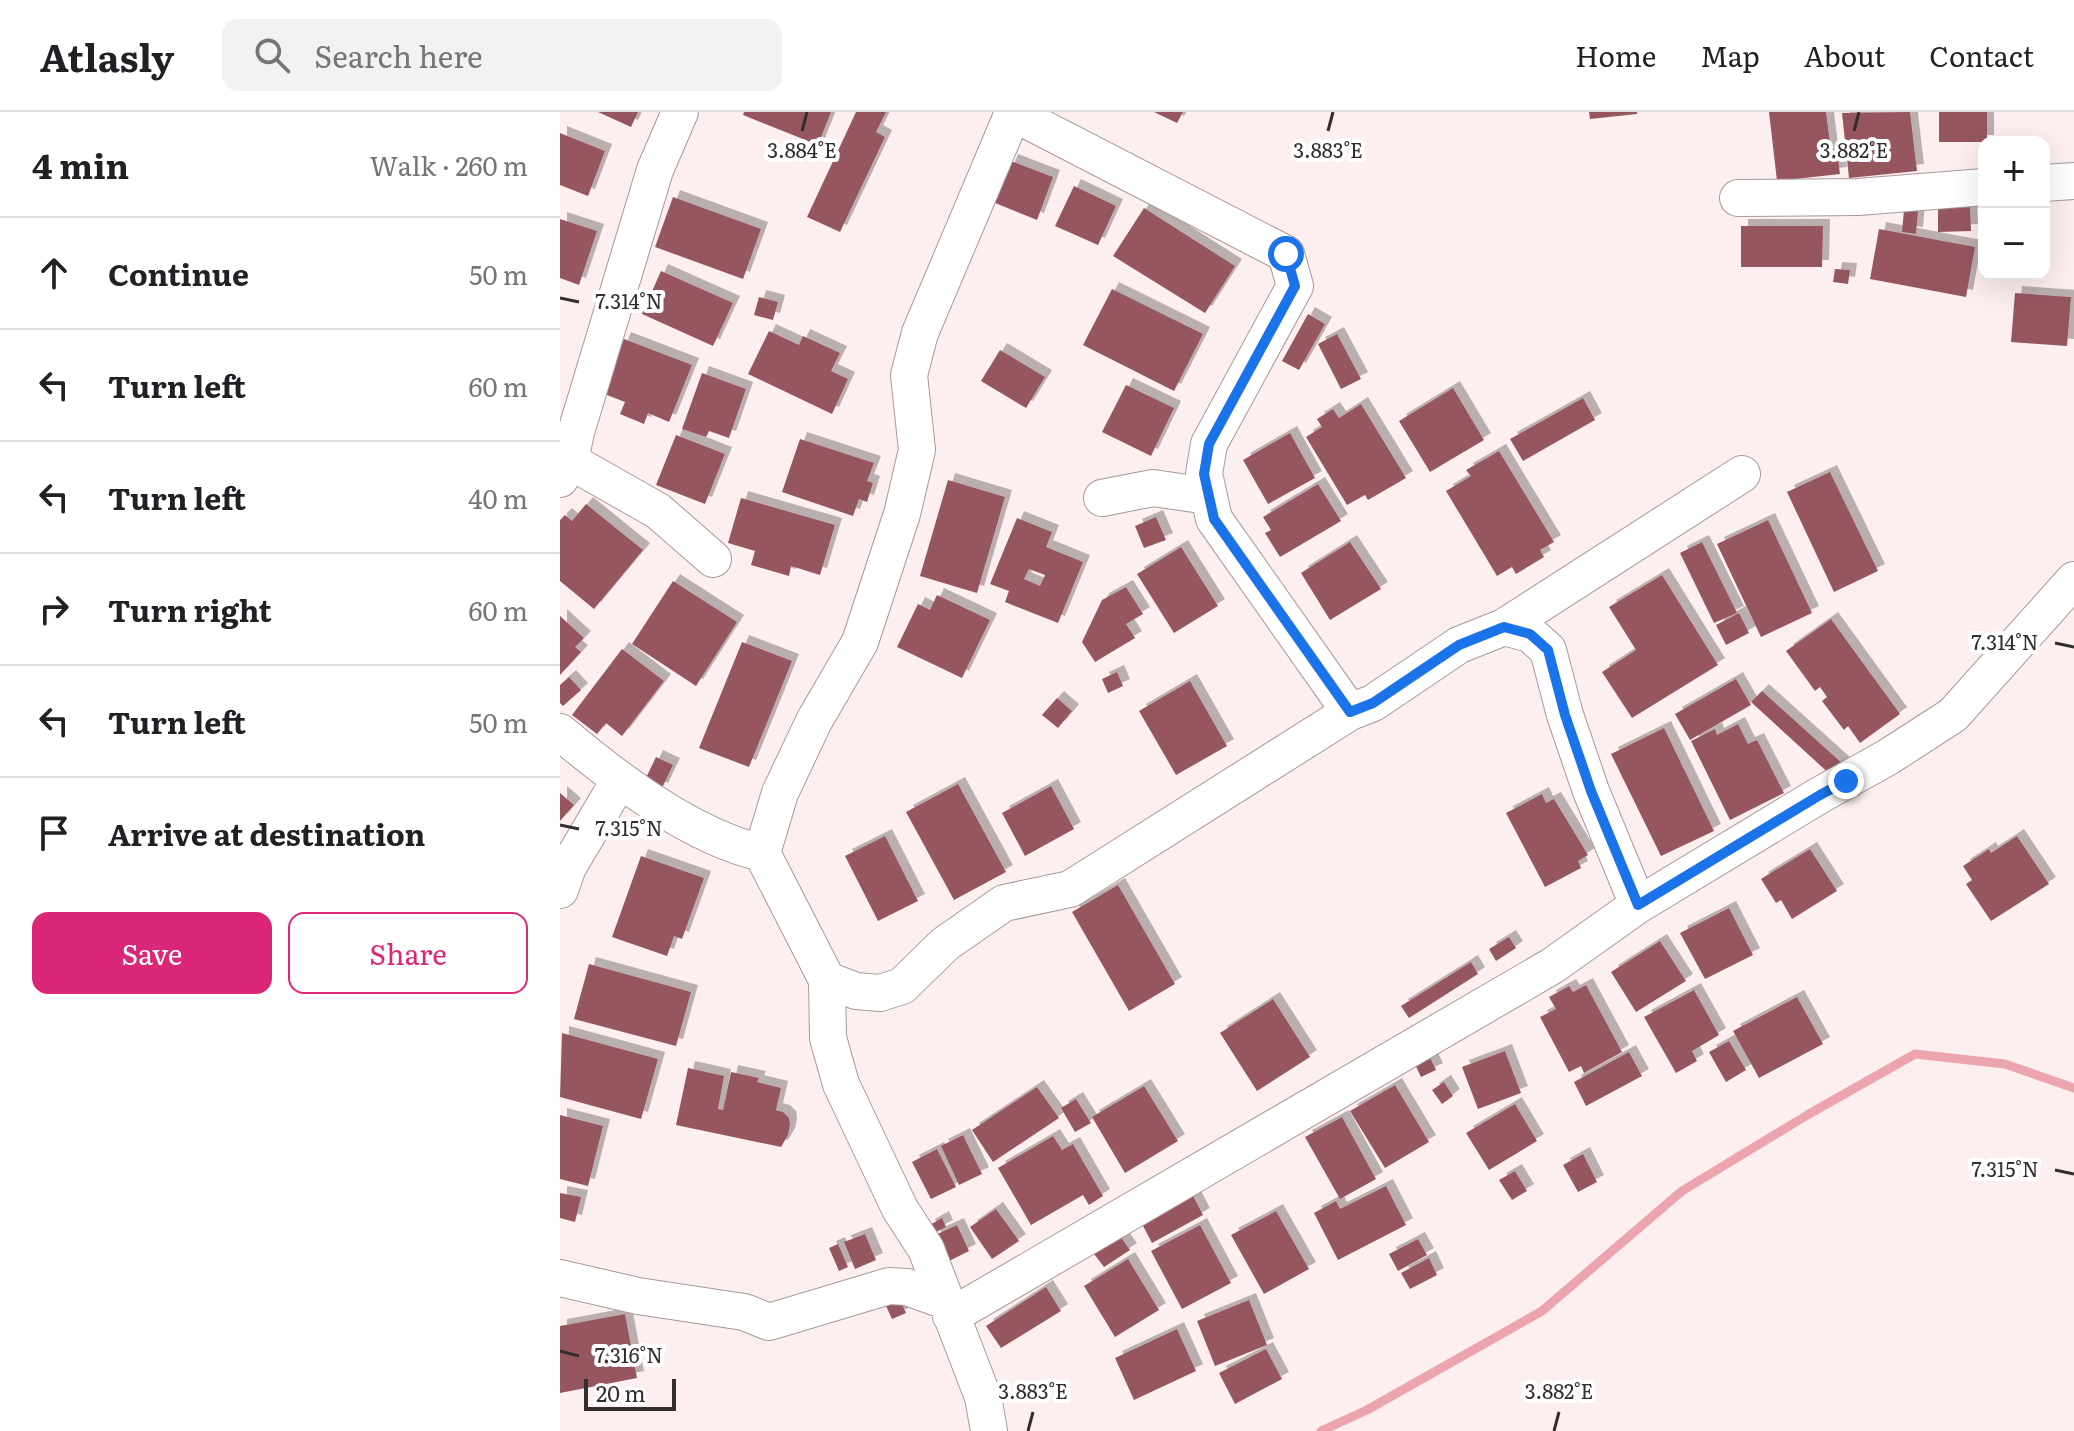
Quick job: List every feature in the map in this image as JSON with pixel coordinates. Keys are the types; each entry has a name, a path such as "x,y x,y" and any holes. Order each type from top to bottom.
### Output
{"street":[{"path":"680,112 655,170 565,470 658,511 713,559"},
{"path":"989,1431 983,1397 926,1249 900,1209 841,1084 828,1038 827,980 762,853 780,793 814,721 860,642 902,514 917,450 909,375 920,333 1012,112 1286,254 1295,286 1209,444 1204,474 1214,519 1350,712"},
{"path":"2050,183 2074,181"},
{"path":"1738,198 1858,197 1978,187"},
{"path":"827,980 856,991 880,993 902,986 945,944 1004,903 1070,889 1350,712 1373,703 1459,645 1504,627 1742,474"},
{"path":"1102,498 1153,488 1208,496"},
{"path":"949,1309 1552,966 1638,905 1953,715 2074,580"},
{"path":"1504,627 1530,634 1548,650 1578,753 1638,905"},
{"path":"560,732 619,781 715,838 735,847 762,853"},
{"path":"560,890 568,867 619,781"},
{"path":"560,1278 638,1296 744,1312 769,1322 889,1286 907,1287 949,1309"}],"building":[{"path":"598,112 638,112 631,127"},
{"path":"744,112 831,112 818,145 743,115"},
{"path":"856,112 886,112 876,132 885,137 840,232 807,217"},
{"path":"1154,112 1183,112 1177,123"},
{"path":"1589,112 1637,112 1637,114 1590,119"},
{"path":"1769,112 1826,112 1831,151 1837,151 1840,174 1777,181"},
{"path":"1910,112 1917,171 1849,178 1842,113"},
{"path":"1939,112 1987,112 1987,136 1978,136 1978,142 1939,142"},
{"path":"560,133 605,151 588,196 560,185"},
{"path":"1011,161 1053,177 1037,220 995,203"},
{"path":"1074,186 1116,206 1098,245 1055,226"},
{"path":"673,197 761,229 743,279 655,247"},
{"path":"1970,207 1971,231 1938,232 1938,208"},
{"path":"1144,208 1235,266 1205,313 1113,256"},
{"path":"1904,210 1918,211 1916,234 1902,232"},
{"path":"560,219 597,231 579,285 560,278"},
{"path":"1741,226 1823,226 1822,267 1741,267"},
{"path":"1879,229 1975,247 1966,297 1870,279"},
{"path":"1835,269 1850,270 1848,284 1833,282"},
{"path":"661,271 733,303 713,346 642,314"},
{"path":"1112,289 1203,334 1174,391 1083,345"},
{"path":"2015,293 2071,297 2067,346 2011,342"},
{"path":"759,297 778,302 773,320 754,315"},
{"path":"1308,314 1325,324 1299,370 1282,361"},
{"path":"769,331 799,345 803,336 840,353 831,371 848,379 832,414 748,374"},
{"path":"1337,334 1361,379 1341,389 1318,344"},
{"path":"624,339 692,365 669,422 648,413 644,424 620,414 625,402 602,393"},
{"path":"1000,350 1045,377 1026,408 981,381"},
{"path":"702,373 746,389 729,438 709,431 706,437 682,429"},
{"path":"1126,385 1174,408 1151,456 1102,432"},
{"path":"1453,388 1484,440 1430,472 1399,421"},
{"path":"1583,398 1595,420 1523,461 1510,439"},
{"path":"1361,404 1406,478 1368,500 1365,495 1347,505 1306,437 1322,427 1317,419 1333,409 1339,418"},
{"path":"1290,433 1315,478 1268,504 1243,460"},
{"path":"676,435 725,454 705,504 656,485"},
{"path":"800,439 874,463 867,481 873,483 867,502 859,499 853,516 782,492"},
{"path":"1499,451 1554,542 1540,550 1544,557 1516,574 1512,567 1497,576 1446,491 1471,476 1466,470"},
{"path":"1830,472 1878,571 1834,592 1787,492"},
{"path":"948,480 1005,497 977,593 920,576"},
{"path":"1318,484 1341,521 1280,557 1265,533 1271,530 1263,517"},
{"path":"741,498 835,525 820,575 791,566 789,576 751,565 755,551 728,543"},
{"path":"586,504 643,550 594,609 560,581 560,520 565,515 572,521"},
{"path":"1156,517 1166,540 1144,548 1135,526"},
{"path":"1017,518 1052,532 1046,547 1083,562 1058,623 1005,602 1009,591 990,584","holes":["1029,569 1045,575 1040,586 1024,579"]},
{"path":"1768,520 1812,613 1761,637 1717,544"},
{"path":"1350,542 1381,589 1330,620 1301,573"},
{"path":"1702,542 1737,613 1714,623 1680,553"},
{"path":"1181,547 1218,606 1174,633 1137,574"},
{"path":"1662,575 1718,665 1632,718 1602,672 1636,650 1609,607"},
{"path":"673,581 737,622 696,686 632,644"},
{"path":"1126,587 1143,614 1126,624 1135,638 1095,662 1082,642 1102,600"},
{"path":"937,595 990,620 962,678 897,647 918,604 930,610"},
{"path":"1739,613 1749,633 1726,645 1716,625"},
{"path":"560,616 584,638 575,647 581,652 560,675"},
{"path":"1831,619 1900,714 1860,743 1848,726 1844,730 1822,701 1827,697 1820,687 1815,691 1786,651"},
{"path":"742,642 792,661 749,767 699,748"},
{"path":"622,649 664,681 622,736 606,723 597,734 572,715"},
{"path":"1117,672 1123,686 1108,693 1102,679"},
{"path":"569,677 581,690 563,706 560,703 560,685"},
{"path":"1736,679 1751,705 1690,740 1675,714"},
{"path":"1190,681 1227,746 1176,775 1139,711"},
{"path":"1762,691 1844,765 1833,777 1751,702"},
{"path":"1057,698 1072,711 1058,728 1042,715"},
{"path":"1738,724 1748,744 1757,740 1784,793 1730,820 1691,741 1715,729 1717,735"},
{"path":"1664,728 1714,831 1661,856 1611,754"},
{"path":"656,757 673,765 661,790 644,782"},
{"path":"958,784 1006,872 954,900 906,812"},
{"path":"1051,786 1074,829 1025,856 1002,813"},
{"path":"560,793 574,805 560,821"},
{"path":"1542,794 1546,803 1554,799 1588,855 1578,861 1581,868 1545,887 1506,813"},
{"path":"885,836 918,901 878,921 845,856"},
{"path":"2017,836 2049,884 1991,921 1966,884 1972,880 1963,866"},
{"path":"1810,849 1837,891 1792,919 1781,900 1776,903 1761,879"},
{"path":"641,856 704,878 682,939 674,936 667,956 612,937"},
{"path":"1118,885 1175,984 1129,1011 1072,912"},
{"path":"1729,908 1753,955 1705,979 1680,933"},
{"path":"1509,937 1516,948 1496,961 1489,949"},
{"path":"1660,941 1686,981 1636,1012 1611,972"},
{"path":"1471,962 1478,974 1409,1018 1401,1006"},
{"path":"589,964 691,992 676,1046 574,1019"},
{"path":"1586,985 1622,1052 1584,1073 1581,1066 1569,1072 1540,1017 1556,1009 1549,997 1569,986 1573,992"},
{"path":"1694,990 1719,1035 1692,1051 1697,1061 1676,1073 1644,1017"},
{"path":"1797,997 1823,1044 1759,1078 1733,1031"},
{"path":"1273,999 1310,1057 1257,1091 1220,1033"},
{"path":"562,1033 658,1059 641,1119 560,1097"},
{"path":"1729,1041 1746,1070 1726,1082 1709,1052"},
{"path":"1426,1049 1436,1070 1421,1077 1411,1056"},
{"path":"1505,1051 1521,1093 1478,1109 1462,1067"},
{"path":"1629,1052 1642,1076 1586,1106 1574,1082"},
{"path":"688,1068 724,1076 718,1109 723,1110 731,1072 759,1078 757,1082 781,1088 776,1110 789,1118 790,1125 781,1147 676,1125"},
{"path":"1444,1082 1453,1096 1442,1104 1432,1090"},
{"path":"1395,1085 1429,1142 1385,1168 1350,1111"},
{"path":"1144,1086 1178,1141 1125,1173 1092,1117"},
{"path":"1037,1087 1059,1118 993,1162 972,1130"},
{"path":"1076,1099 1091,1123 1075,1132 1061,1108"},
{"path":"1515,1104 1537,1141 1489,1170 1466,1133"},
{"path":"560,1115 603,1126 588,1186 560,1179"},
{"path":"1342,1117 1376,1179 1340,1199 1305,1137"},
{"path":"963,1135 982,1174 959,1185 941,1146"},
{"path":"1053,1136 1062,1150 1073,1144 1103,1196 1089,1205 1083,1195 1031,1225 998,1168"},
{"path":"937,1149 956,1187 931,1199 912,1162"},
{"path":"1583,1154 1597,1182 1578,1192 1563,1165"},
{"path":"1515,1171 1527,1191 1512,1200 1499,1180"},
{"path":"1386,1186 1406,1225 1338,1260 1314,1213 1336,1201 1340,1209"},
{"path":"1191,1192 1203,1215 1152,1243 1140,1220"},
{"path":"560,1193 581,1197 575,1222 560,1218"},
{"path":"996,1209 1019,1241 992,1259 970,1227"},
{"path":"1276,1211 1309,1269 1264,1294 1231,1235"},
{"path":"942,1218 946,1227 932,1234 928,1226"},
{"path":"957,1225 969,1251 945,1263 933,1236"},
{"path":"1200,1225 1231,1283 1182,1309 1151,1251"},
{"path":"1117,1232 1130,1250 1104,1267 1091,1250"},
{"path":"865,1234 876,1260 855,1269 844,1242"},
{"path":"1418,1239 1427,1255 1398,1271 1389,1254"},
{"path":"838,1244 848,1267 839,1271 829,1248"},
{"path":"1429,1258 1437,1275 1410,1289 1401,1273"},
{"path":"1128,1259 1159,1310 1115,1337 1084,1286"},
{"path":"1046,1287 1061,1311 1001,1348 986,1326"},
{"path":"896,1291 906,1313 892,1319 882,1297"},
{"path":"1249,1300 1267,1345 1215,1366 1197,1321"},
{"path":"625,1314 637,1378 560,1393 560,1326"},
{"path":"1177,1329 1196,1371 1134,1400 1115,1358"},
{"path":"1266,1349 1282,1379 1235,1404 1219,1373"}],"waterway":[{"path":"1321,1431 1367,1410 1542,1311 1682,1191 1915,1054 2005,1064 2074,1088"}],"route":[{"path":"1286,254 1295,286 1209,444 1204,474 1214,519 1350,712 1373,703 1459,645 1504,627 1530,634 1548,650 1565,715 1591,791 1638,905 1846,781"}]}
